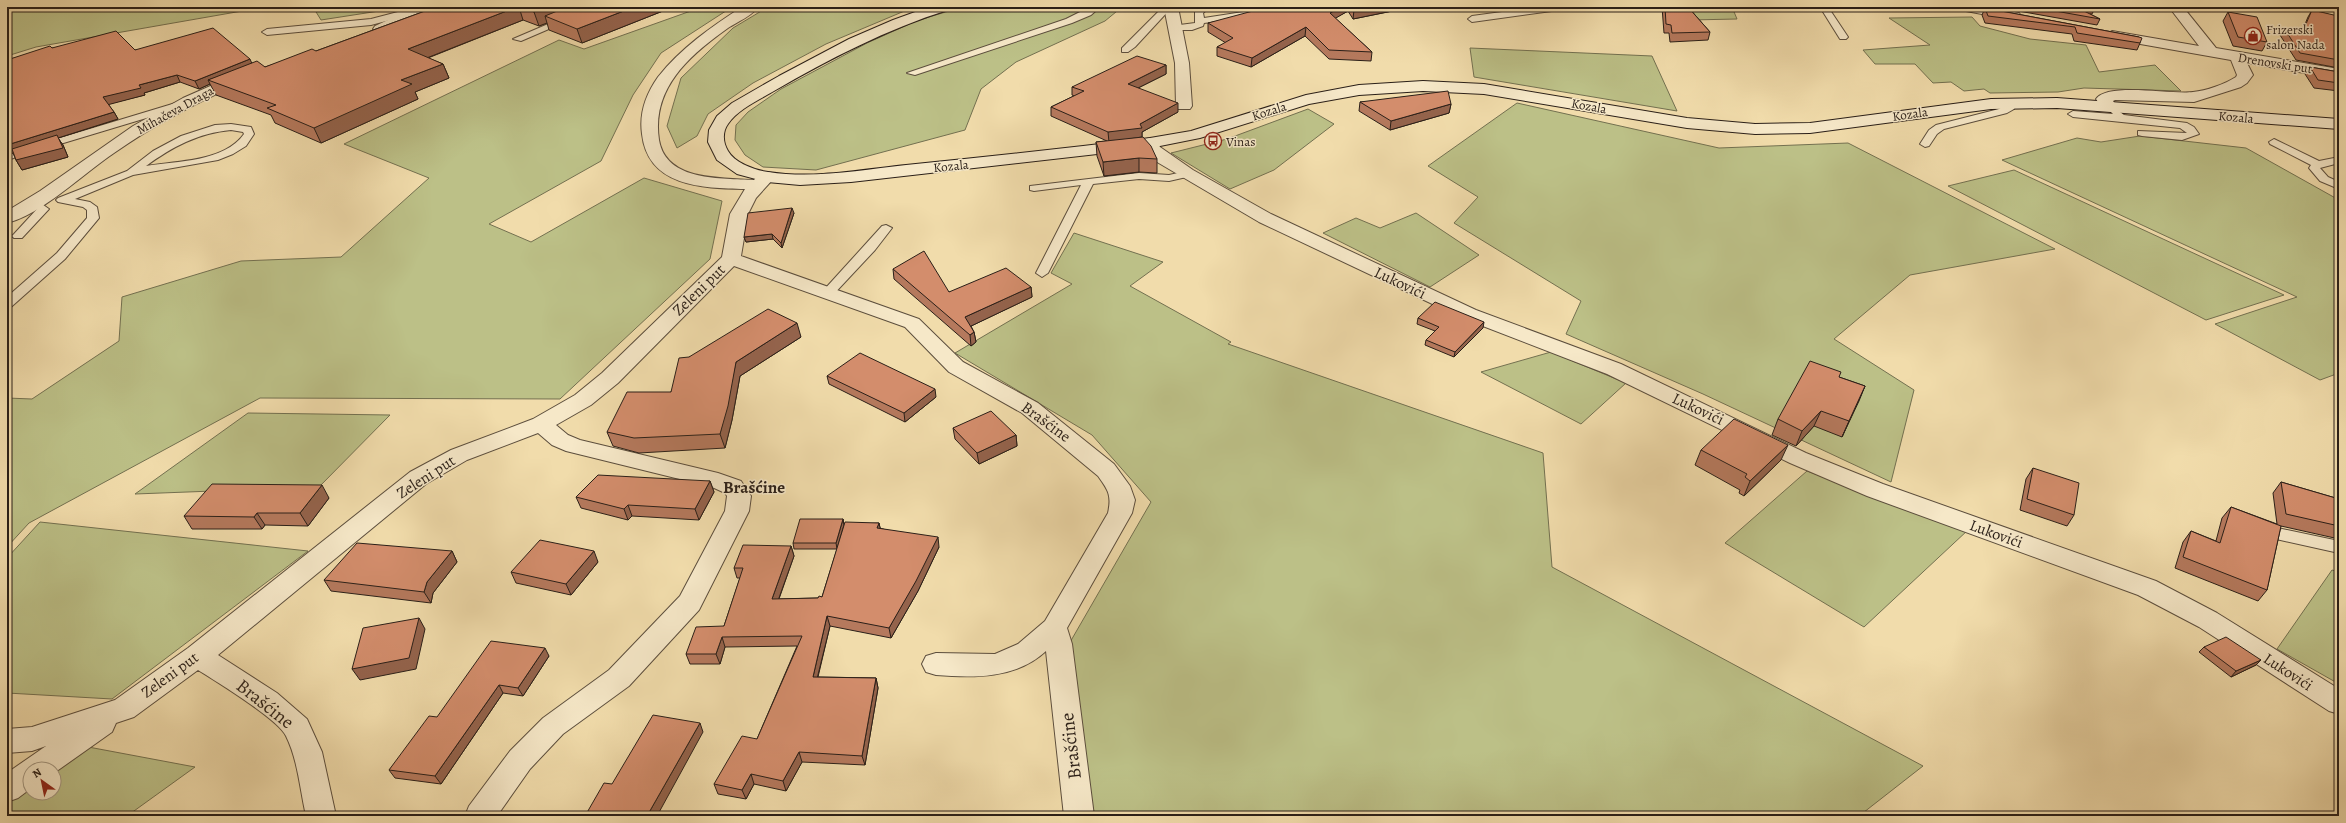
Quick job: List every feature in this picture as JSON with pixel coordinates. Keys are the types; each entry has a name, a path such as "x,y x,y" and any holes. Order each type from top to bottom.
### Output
{"street":[{"path":"751,7 699,42 673,66 653,100 648,119 649,137 657,157 671,171 690,178 708,181 762,181"},
{"name":"Kozala","path":"943,7 879,30 754,96 721,122 715,136 720,153 734,166 762,181 843,177 1150,143 1194,135 1306,100 1359,90 1423,86 1484,89 1687,123 1755,129 1810,128 1921,112 2011,104 2057,103 2264,120 2339,124"},
{"path":"1170,7 1182,63 1184,106"},
{"path":"1966,7 2028,18"},
{"path":"2176,7 2212,53"},
{"path":"356,38 402,20 425,8"},
{"name":"Drenovski put","path":"2099,32 2212,53 2339,74"},
{"name":"Kozala","path":"2108,106 2104,99 2112,95 2194,97 2236,84 2242,80 2244,75 2237,57"},
{"name":"Mihačeva Draga","path":"7,218 39,201 108,150 185,103 252,73"},
{"name":"Lukovići","path":"1150,143 1152,149 1187,174 1265,218 1402,284 1469,314 1614,370 1719,418 1798,458 1889,495 2147,588 2208,620 2339,703"},
{"path":"731,259 739,211 762,181"},
{"name":"Brašćine","path":"731,259 912,323 956,367 1030,408 1106,470 1118,486 1123,500 1120,513 1054,628 1028,652 997,665 963,666 936,664"},
{"name":"Zeleni put","path":"48,761 198,656 418,478 459,455 541,424 583,400 610,378 731,259"},
{"path":"480,816 520,760 548,732 619,678 690,603 737,511 739,496 733,487 718,481 574,446 560,440 541,424"},
{"name":"Brašćine","path":"1054,628 1059,644 1079,816"},
{"name":"Brašćine","path":"198,656 267,701 297,727 307,752 321,816"},
{"name":"Zeleni put","path":"7,741 32,739 124,709"},
{"path":"7,789 22,779"}],"lane":[{"path":"518,39 596,7"},
{"path":"912,73 1069,21 1088,13 1096,7"},
{"path":"1125,50 1140,38 1157,15 1170,7"},
{"path":"1201,21 1199,12 1206,7"},
{"path":"1472,19 1559,7"},
{"path":"1824,7 1843,37"},
{"path":"267,32 370,22 425,8"},
{"path":"1175,28 1197,26 1201,21 1266,11"},
{"path":"7,157 185,103"},
{"path":"1925,144 1933,132 1940,127 2003,111 2010,107 2011,104"},
{"path":"2108,106 2121,118"},
{"path":"2072,114 2183,125 2190,129 2194,134 2182,137 2142,133"},
{"path":"62,200 131,172 172,166 222,154 236,148 247,140 249,134 247,129 238,127 220,128 182,138 165,147 131,172"},
{"path":"2274,142 2298,156 2318,164 2339,160"},
{"path":"2318,164 2314,168 2316,172 2324,179 2339,186"},
{"path":"1034,188 1139,176 1169,178 1187,174"},
{"path":"1042,273 1089,181"},
{"path":"7,304 61,256 93,218 93,209 86,204 62,200 39,201 43,209 18,236"},
{"path":"827,294 871,247 886,228"},
{"path":"2282,535 2339,547"}],"green space":[{"path":"7,7 265,7 36,47 7,56"},
{"path":"313,7 405,7 321,20"},
{"path":"702,7 732,7 661,53 633,95 601,161 489,224 531,242 644,178 722,201 710,259 560,399 260,398 29,523 7,547 7,398 32,399 119,341 122,297 241,261 341,257 429,178 344,144 559,40 584,49"},
{"path":"768,7 914,7 826,44 753,83 708,114 697,136 677,148 667,126 681,78 733,28"},
{"path":"962,7 1122,7 1105,21 1016,62 981,89 965,130 816,170 763,167 745,155 735,140 736,125 748,112 781,89 867,43 916,21"},
{"path":"1687,7 1732,7 1737,19 1690,20"},
{"path":"1972,17 1980,26 2030,39 2086,45 2099,72 2155,65 2181,91 2084,88 2058,92 1990,93 1984,89 1964,91 1951,82 1933,83 1915,64 1875,64 1863,50 1930,45 1889,18"},
{"path":"1470,48 1652,56 1677,111 1474,77"},
{"path":"1517,103 1719,148 1848,143 2055,249 1910,275 1834,339 1914,390 1891,482 1703,394 1566,334 1581,301 1454,223 1478,197 1428,166"},
{"path":"1308,109 1334,124 1274,170 1230,189 1171,153 1227,139"},
{"path":"2140,136 2246,148 2339,200 2339,373 2320,380 2215,324 2297,297 2002,160 2077,138 2101,142"},
{"path":"2014,170 2284,295 2206,320 1948,186"},
{"path":"1416,213 1479,255 1430,287 1323,233 1356,218 1380,228"},
{"path":"1074,233 1163,262 1130,286 1231,342 1228,344 1543,453 1552,567 1923,766 1859,816 1088,816 1069,644 1151,502 1092,435 955,353 1072,284 1051,273"},
{"path":"1551,352 1626,383 1581,424 1481,372"},
{"path":"248,413 390,415 319,487 135,494"},
{"path":"1807,471 1968,530 1864,627 1725,543"},
{"path":"40,522 308,551 112,699 7,693 7,558"},
{"path":"2332,570 2339,572 2339,684 2277,649"},
{"path":"83,746 195,767 127,816 7,816 7,800 22,790 22,801 62,801 62,763"}],"building":[{"path":"436,7 517,7 408,49 443,64 401,80 412,84 314,128 267,108 276,105 208,80 257,61 265,67 312,49 316,51"},
{"path":"520,7 547,7 534,12"},
{"path":"567,7 634,7 577,29 545,16"},
{"path":"1272,7 1278,7 1281,9 1293,7 1341,7 1330,13 1372,52 1329,50 1306,27 1252,58 1217,47 1233,38 1208,23"},
{"path":"1352,7 1370,7 1354,10"},
{"path":"1665,7 1688,7 1710,32 1672,33 1671,25 1666,24"},
{"path":"2033,7 2076,7 2100,19"},
{"path":"1985,8 2142,38 2140,43 2077,33 2075,27 1988,16"},
{"path":"2312,10 2339,17 2339,60 2300,53 2284,28 2303,31"},
{"path":"2228,12 2257,17 2267,42 2238,37"},
{"path":"213,28 250,59 195,81 177,75 139,85 141,88 103,97 114,112 7,145 7,60 50,46 52,48 116,31 135,50"},
{"path":"1137,56 1166,65 1128,84 1178,103 1140,124 1142,128 1108,132 1051,107 1084,91 1072,87"},
{"path":"2310,67 2339,72 2339,83 2318,80"},
{"path":"1448,91 1451,104 1391,121 1360,102"},
{"path":"57,135 63,148 16,160 12,149"},
{"path":"1143,137 1151,146 1157,159 1139,158 1103,162 1096,142"},
{"path":"792,208 781,243 772,234 744,237 748,213"},
{"path":"924,251 949,292 1006,268 1031,287 965,317 974,332 970,335 893,269"},
{"path":"1435,302 1484,322 1455,352 1426,340 1439,327 1418,318"},
{"path":"768,309 797,323 736,362 728,406 720,434 634,438 607,432 627,392 671,392 679,358 689,357"},
{"path":"860,353 935,389 904,413 827,376"},
{"path":"1810,361 1841,372 1839,377 1865,386 1849,421 1821,411 1802,431 1778,419"},
{"path":"991,411 1016,435 977,453 953,428"},
{"path":"1734,419 1788,445 1750,481 1745,477 1747,474 1701,450"},
{"path":"2033,468 2079,483 2074,515 2027,499"},
{"path":"598,475 710,481 695,509 628,505 624,509 576,497"},
{"path":"2281,482 2339,499 2339,526 2286,514"},
{"path":"212,484 322,485 300,513 257,513 254,517 184,516"},
{"path":"2231,507 2281,526 2267,590 2183,557 2191,531 2220,543"},
{"path":"800,519 843,519 836,543 793,543"},
{"path":"845,522 879,523 877,528 938,537 916,581 889,628 827,616 813,677 876,678 862,756 799,752 783,781 751,774 742,790 714,784 742,736 757,739 802,636 722,637 716,654 686,654 696,627 724,626 743,568 734,568 743,545 791,546 772,599 822,597"},
{"path":"540,540 594,551 566,584 511,572"},
{"path":"357,543 452,551 427,582 424,592 324,580"},
{"path":"419,618 409,658 352,669 363,628"},
{"path":"2226,637 2261,660 2236,671 2204,647"},
{"path":"491,641 545,648 518,688 499,685 435,776 389,770 429,716 437,717"},
{"path":"653,715 700,723 647,816 585,816 604,783 612,784"}],"place":[{"name":"Frizerski salon Nada","path":"2253,36"},
{"name":"Vinas","path":"1213,141"}],"district":[{"name":"Brašćine","path":"754,487"}]}
